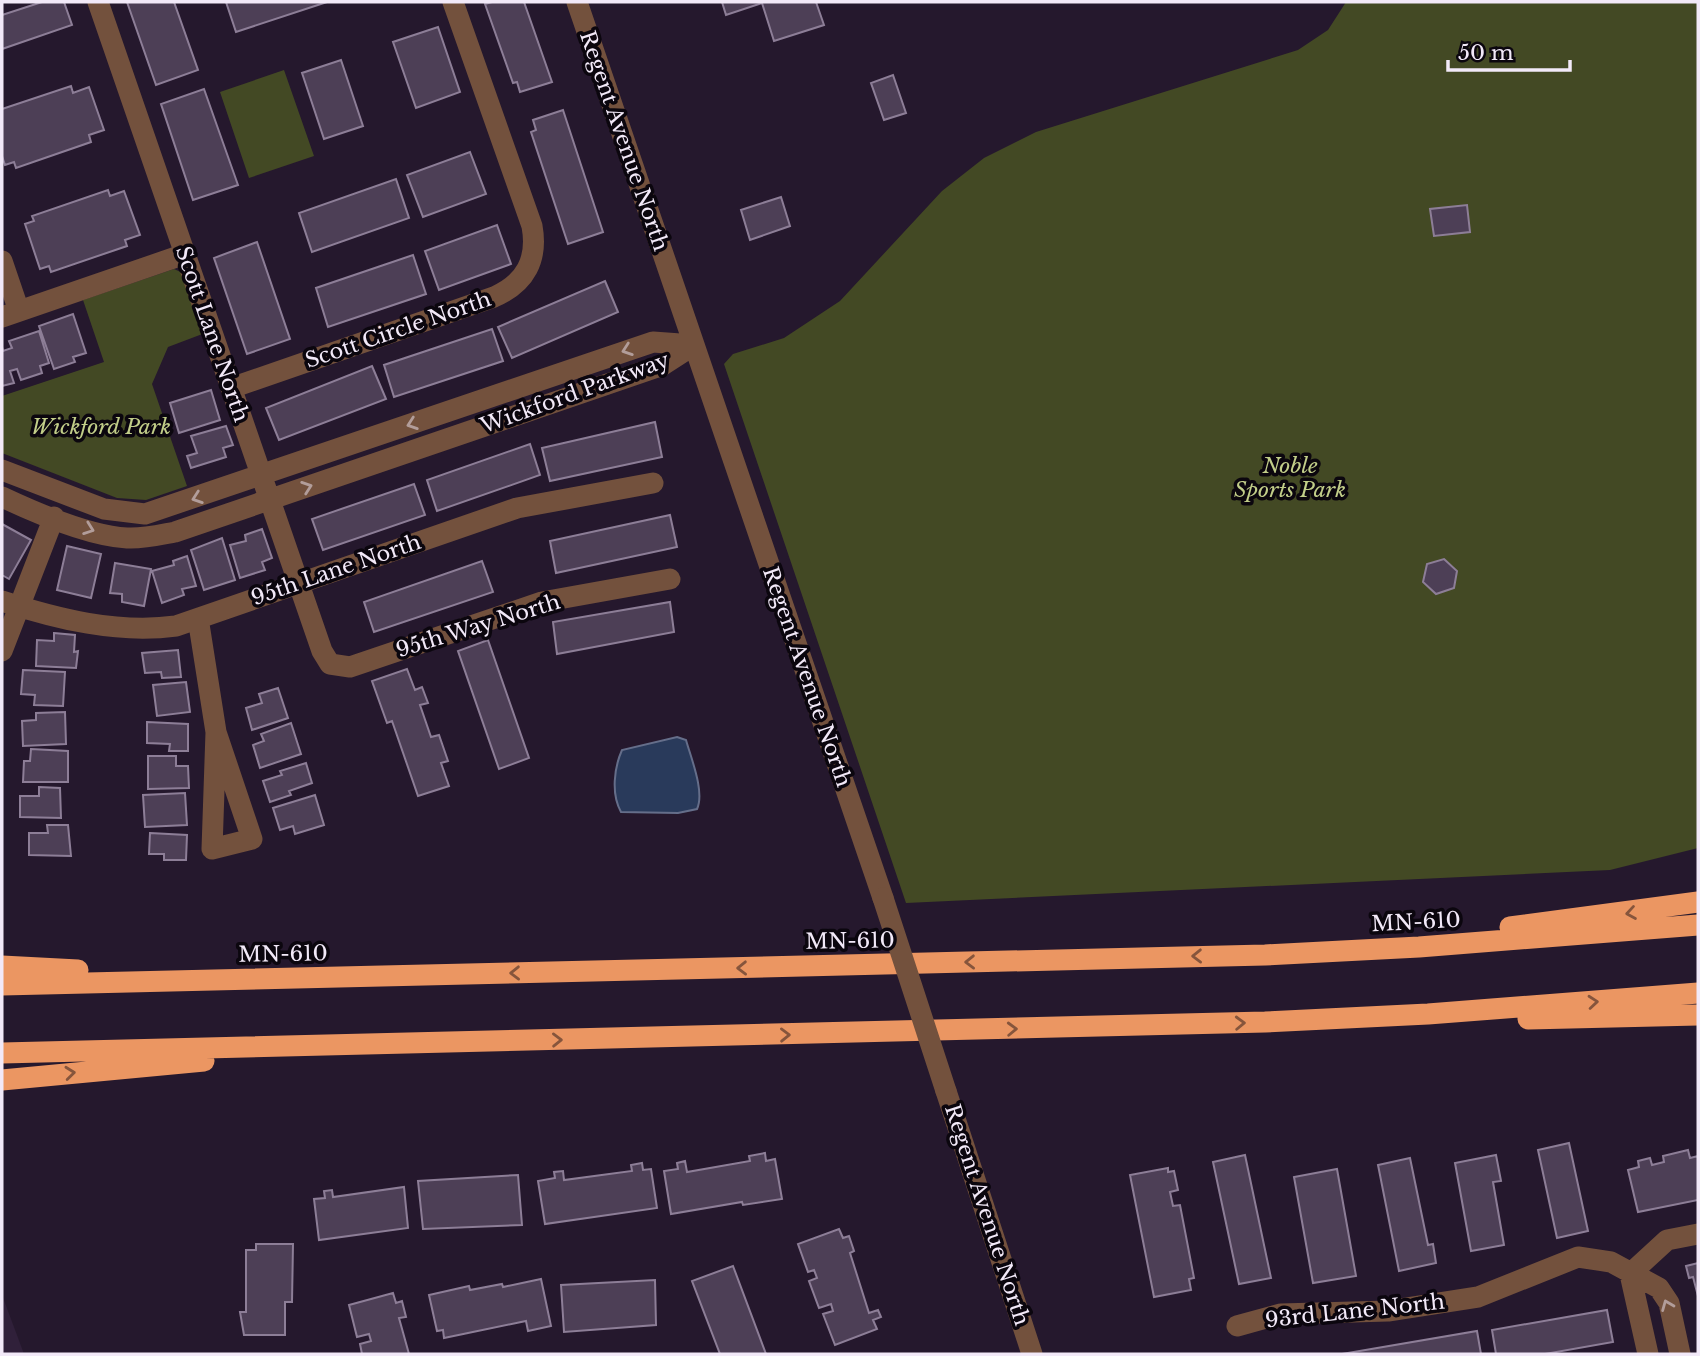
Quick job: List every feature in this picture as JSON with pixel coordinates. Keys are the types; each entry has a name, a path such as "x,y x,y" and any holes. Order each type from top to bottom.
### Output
{"highway":[{"path":"1265,955 1623,915 1698,902"},
{"name":"MN-610","path":"2,985 1265,955 1419,947 1698,925"},
{"path":"2,966 224,979"},
{"path":"2,1053 1251,1023 1428,1014 1698,993"},
{"path":"1428,1014 1559,1020 1698,1015"},
{"path":"2,1080 416,1043"}],"street":[{"name":"Scott Lane North","path":"98,2 269,500 330,664"},
{"name":"Scott Circle North","path":"231,388 494,297 506,292 528,271 534,256 532,226 453,2"},
{"name":"Regent Avenue North","path":"577,2 883,898 1032,1354"},
{"path":"2,261 10,314 185,254"},
{"name":"Wickford Parkway","path":"2,470 104,509 145,514 653,342 694,345"},
{"name":"Wickford Parkway","path":"2,497 100,534 127,538 151,537 269,500 663,365 694,345"},
{"name":"95th Lane North","path":"10,604 133,630 176,626 517,509 653,483"},
{"path":"2,651 10,604 54,517"},
{"name":"95th Way North","path":"330,664 350,667 542,602 670,579"},
{"path":"198,618 216,732 252,839 212,849 216,732"},
{"path":"1648,1354 1630,1274 1667,1240 1698,1234"},
{"name":"93rd Lane North","path":"1237,1326 1281,1314 1388,1311 1478,1297 1578,1257 1611,1262 1659,1288 1669,1303 1680,1354"}],"shaded area":[{"path":"2,1295 24,1354 2,1354"}],"green space":[{"name":"Noble Sports Park","path":"1346,2 1698,2 1698,848 1610,870 906,903 724,364 733,354 784,338 840,301 942,191 984,158 1036,132 1298,50 1328,30"},
{"path":"284,70 314,156 249,178 220,92"},
{"name":"Wickford Park","path":"174,269 185,274 205,333 168,347 152,384 187,486 146,500 117,498 2,453 2,396 104,362 83,300"}],"water":[{"path":"677,737 686,740 694,765 699,794 697,809 678,813 621,812 615,781 622,750"}],"building":[{"path":"42,2 64,2 72,25 2,49 2,15"},
{"path":"127,2 174,2 198,70 156,85"},
{"path":"226,2 327,2 236,32"},
{"path":"524,2 552,82 520,92 517,82 513,83 485,4"},
{"path":"722,2 816,2 824,25 774,41 762,3 726,15"},
{"path":"438,27 460,92 416,108 393,42"},
{"path":"341,60 363,126 324,139 302,73"},
{"path":"893,75 906,113 884,120 871,83"},
{"path":"71,86 73,93 89,87 104,130 89,135 91,142 16,168 14,162 5,165 2,156 2,109"},
{"path":"204,89 238,185 193,200 161,104"},
{"path":"563,110 603,232 568,244 531,132 536,130 533,120"},
{"path":"470,152 486,194 423,217 407,175"},
{"path":"396,179 409,218 312,252 299,213"},
{"path":"108,190 110,196 124,191 140,235 125,240 127,246 51,272 49,266 40,269 25,224 34,221 32,216"},
{"path":"781,197 790,226 750,240 741,210"},
{"path":"1467,205 1470,232 1434,236 1430,209"},
{"path":"497,225 511,264 439,290 425,251"},
{"path":"257,242 290,339 247,354 214,258"},
{"path":"413,255 426,294 328,327 316,288"},
{"path":"605,281 618,312 512,358 498,327"},
{"path":"73,314 86,353 73,357 75,362 54,369 39,326"},
{"path":"492,329 503,361 394,397 384,365"},
{"path":"39,331 49,363 40,366 42,373 21,380 17,369 10,371 14,383 2,386 2,347 3,351 12,348 9,341"},
{"path":"372,366 386,399 279,440 266,408"},
{"path":"211,390 220,420 179,433 170,403"},
{"path":"655,422 662,457 550,481 542,448"},
{"path":"226,426 233,445 223,448 226,457 191,468 187,456 197,453 191,436"},
{"path":"530,444 540,475 437,511 427,480"},
{"path":"414,484 425,515 323,550 312,519"},
{"path":"670,515 677,547 556,573 550,541"},
{"path":"2,524 31,540 9,579 2,575"},
{"path":"262,529 272,558 262,562 265,570 240,578 230,545 246,541 245,535"},
{"path":"222,538 235,580 204,590 191,550"},
{"path":"67,546 101,554 91,598 57,590"},
{"path":"187,556 196,586 182,589 184,595 162,603 152,571 174,565 173,561"},
{"path":"1444,559 1457,571 1454,588 1436,594 1423,582 1427,564"},
{"path":"482,561 493,592 374,632 364,602"},
{"path":"115,563 151,569 144,606 122,602 122,594 110,593"},
{"path":"670,602 674,632 557,654 553,622"},
{"path":"54,633 75,635 74,652 78,651 76,668 36,666 37,640 54,641"},
{"path":"488,640 529,758 499,769 458,651"},
{"path":"178,650 181,677 162,678 161,672 145,673 142,653"},
{"path":"407,669 415,690 422,687 428,703 420,705 431,737 439,735 448,761 441,763 449,786 418,796 392,721 387,723 372,681"},
{"path":"23,670 65,672 63,706 34,705 35,695 21,694"},
{"path":"186,682 190,712 157,716 153,685"},
{"path":"278,688 288,718 252,730 246,708 262,703 259,694"},
{"path":"65,712 66,744 23,746 22,721 36,720 36,713"},
{"path":"147,722 188,724 188,751 169,751 170,744 147,743"},
{"path":"291,723 301,754 260,768 253,745 264,741 261,734"},
{"path":"31,749 68,751 68,782 23,782 24,761 30,761"},
{"path":"148,756 176,756 176,766 188,766 189,788 148,789"},
{"path":"306,763 312,783 289,791 291,795 270,802 263,781 282,775 280,771"},
{"path":"39,787 60,788 61,818 20,817 20,796 39,796"},
{"path":"185,793 187,825 145,827 143,795"},
{"path":"315,795 324,825 295,834 293,826 280,830 273,808"},
{"path":"47,825 68,825 71,856 29,855 29,833 48,833"},
{"path":"150,833 187,835 186,860 164,860 164,854 149,854"},
{"path":"1569,1143 1588,1231 1557,1238 1538,1150"},
{"path":"1688,1150 1690,1158 1698,1156 1698,1200 1638,1212 1628,1170 1639,1167 1638,1161 1650,1158 1652,1165 1664,1162 1663,1156"},
{"path":"765,1153 766,1161 775,1159 782,1199 743,1205 742,1202 671,1214 664,1171 678,1169 677,1163 685,1161 687,1172 750,1161 749,1156"},
{"path":"1245,1155 1271,1278 1239,1284 1213,1162"},
{"path":"1496,1155 1501,1181 1493,1182 1504,1245 1471,1251 1455,1163"},
{"path":"1410,1158 1428,1245 1433,1244 1436,1263 1399,1271 1378,1165"},
{"path":"642,1163 643,1170 651,1169 657,1208 545,1224 538,1181 555,1178 554,1172 563,1171 564,1180 632,1171 631,1165"},
{"path":"1168,1168 1168,1172 1174,1171 1178,1190 1170,1192 1173,1206 1180,1205 1194,1278 1189,1279 1191,1290 1154,1297 1130,1175"},
{"path":"1337,1169 1356,1276 1313,1283 1294,1177"},
{"path":"518,1175 522,1225 423,1229 418,1181"},
{"path":"404,1187 408,1228 319,1240 314,1199 325,1198 324,1191 332,1190 333,1197"},
{"path":"839,1229 843,1238 849,1236 854,1251 850,1253 869,1313 878,1310 881,1317 873,1320 877,1329 835,1345 823,1314 833,1311 831,1304 819,1308 809,1281 817,1278 814,1270 808,1272 798,1244"},
{"path":"256,1244 293,1244 292,1302 285,1302 285,1335 244,1335 240,1312 246,1312 246,1250 256,1250"},
{"path":"1698,1263 1698,1296 1693,1277 1689,1278 1686,1266"},
{"path":"733,1266 766,1354 720,1354 692,1281"},
{"path":"541,1279 551,1326 528,1331 526,1321 444,1338 443,1330 437,1331 429,1295 469,1286 470,1290 502,1284 503,1287"},
{"path":"655,1280 656,1325 564,1332 561,1285"},
{"path":"393,1293 396,1303 402,1301 406,1317 399,1318 409,1354 362,1354 360,1344 371,1341 369,1334 357,1337 349,1305"},
{"path":"1607,1310 1613,1342 1545,1354 1496,1354 1492,1330"},
{"path":"1477,1331 1481,1354 1342,1354"}]}
